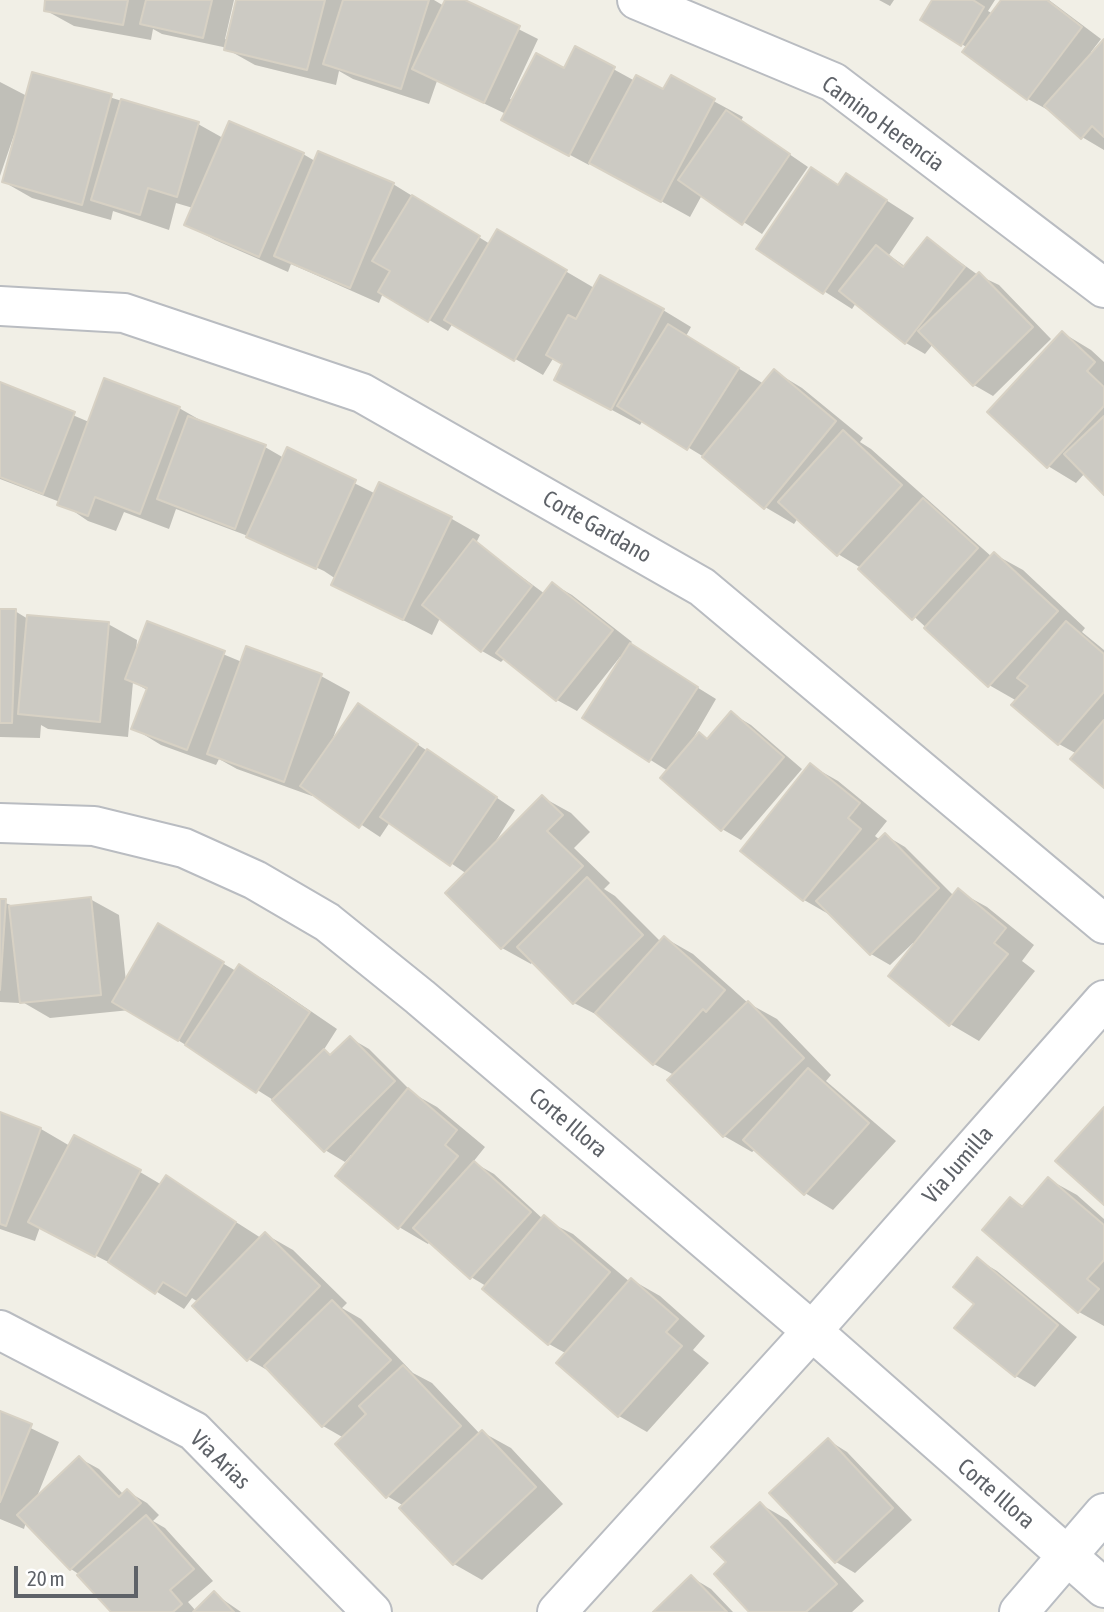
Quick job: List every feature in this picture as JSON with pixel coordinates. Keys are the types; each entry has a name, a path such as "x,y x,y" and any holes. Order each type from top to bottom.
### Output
{"street":[{"name":"Camino Herencia","path":"638,0 833,82 1104,288"},
{"name":"Corte Gardano","path":"0,306 124,313 362,393 702,587 1104,924"},
{"name":"Corte Illora","path":"0,823 94,826 184,848 255,880 327,922 420,997 812,1331 1104,1588"},
{"name":"Via Jumilla","path":"812,1331 1104,1000"},
{"name":"Via Arias","path":"0,1330 194,1431 372,1612"},
{"path":"557,1612 812,1331"},
{"path":"1019,1612 1104,1513"}],"building":[{"path":"45,0 128,0 123,25 44,11"},
{"path":"146,0 212,0 203,38 140,24"},
{"path":"236,0 325,0 307,70 224,50"},
{"path":"343,0 429,0 401,89 323,64"},
{"path":"445,0 465,0 520,26 484,103 412,69"},
{"path":"932,0 973,0 984,7 961,46 920,20"},
{"path":"1001,0 1047,0 1082,27 1027,100 962,52"},
{"path":"1104,39 1104,137 1092,126 1081,139 1044,106"},
{"path":"575,46 615,67 569,156 501,120 536,53 564,68"},
{"path":"32,72 112,94 82,205 2,182"},
{"path":"636,75 663,89 671,75 715,99 661,202 589,163"},
{"path":"121,99 199,122 177,197 148,188 140,215 91,200"},
{"path":"726,110 790,154 742,225 678,180"},
{"path":"229,121 304,153 259,257 184,225"},
{"path":"318,151 394,183 350,288 274,256"},
{"path":"811,167 838,185 846,173 887,200 823,294 756,249"},
{"path":"412,195 480,236 428,322 378,292 390,271 372,261"},
{"path":"497,229 567,270 514,361 444,320"},
{"path":"927,237 965,267 905,344 839,291 876,245 903,267"},
{"path":"979,272 1033,327 973,386 918,331"},
{"path":"600,275 664,309 611,410 554,380 562,364 546,355 568,315 576,319"},
{"path":"668,324 739,368 687,450 617,406"},
{"path":"1062,331 1095,362 1087,371 1104,387 1104,406 1047,468 987,412"},
{"path":"774,369 836,421 764,509 702,457"},
{"path":"104,378 180,407 140,514 95,497 88,516 57,505"},
{"path":"0,382 75,412 43,494 0,477"},
{"path":"188,416 266,445 235,529 157,499"},
{"path":"1104,416 1104,495 1064,454"},
{"path":"843,430 902,485 837,556 778,502"},
{"path":"287,447 356,480 316,569 246,537"},
{"path":"379,482 452,517 403,620 331,585"},
{"path":"923,498 978,548 912,620 858,569"},
{"path":"473,539 532,586 481,652 422,605"},
{"path":"994,552 1058,611 988,687 924,628"},
{"path":"552,582 613,630 556,701 496,653"},
{"path":"0,609 16,609 12,723 0,723"},
{"path":"27,615 109,622 100,722 18,714"},
{"path":"147,621 225,651 187,750 131,729 147,688 125,679"},
{"path":"1066,621 1104,654 1104,692 1058,745 1011,705 1028,686 1017,678"},
{"path":"630,643 698,687 649,762 582,718"},
{"path":"246,646 322,674 284,782 207,754"},
{"path":"358,703 418,744 359,828 300,786"},
{"path":"731,711 784,757 721,831 660,778 699,732 707,739"},
{"path":"1104,720 1104,788 1070,759"},
{"path":"427,749 497,797 450,866 380,817"},
{"path":"810,763 860,803 848,818 861,829 803,901 740,851"},
{"path":"542,795 563,815 547,831 583,866 501,949 445,893"},
{"path":"885,833 939,888 870,955 816,901"},
{"path":"587,877 643,935 573,1004 517,947"},
{"path":"958,888 1006,928 994,943 1008,954 949,1026 888,976"},
{"path":"91,897 101,995 20,1003 9,906"},
{"path":"0,899 6,899 0,990"},
{"path":"158,923 224,962 178,1041 112,1002"},
{"path":"664,936 725,990 706,1012 703,1009 653,1065 595,1013"},
{"path":"239,964 310,1012 256,1093 185,1045"},
{"path":"748,1001 804,1058 723,1137 667,1080"},
{"path":"350,1036 395,1081 324,1152 272,1100 324,1049 330,1055"},
{"path":"808,1068 869,1123 804,1195 743,1140"},
{"path":"408,1088 457,1130 445,1145 458,1156 398,1229 335,1176"},
{"path":"1104,1107 1104,1205 1055,1161"},
{"path":"0,1112 41,1128 6,1226 0,1224"},
{"path":"74,1135 141,1170 95,1257 28,1222"},
{"path":"474,1161 531,1212 470,1279 413,1228"},
{"path":"166,1175 236,1222 186,1296 163,1282 155,1294 108,1262"},
{"path":"1048,1177 1104,1225 1104,1260 1087,1279 1099,1289 1078,1313 982,1230 1010,1197 1022,1207"},
{"path":"544,1215 610,1272 548,1345 482,1289"},
{"path":"265,1232 320,1286 247,1361 192,1306"},
{"path":"977,1257 1058,1325 1015,1377 954,1328 974,1304 953,1287"},
{"path":"631,1278 678,1319 666,1332 682,1346 618,1417 556,1363"},
{"path":"332,1300 391,1360 322,1427 264,1366"},
{"path":"403,1365 461,1426 386,1498 335,1444 366,1414 359,1406"},
{"path":"0,1411 32,1424 0,1502"},
{"path":"482,1430 536,1487 453,1565 399,1508"},
{"path":"828,1438 893,1508 835,1563 769,1493"},
{"path":"79,1456 119,1497 127,1489 141,1503 70,1570 17,1515"},
{"path":"760,1502 837,1584 806,1612 749,1612 714,1574 726,1562 711,1547"},
{"path":"146,1515 194,1569 170,1590 182,1604 173,1612 111,1612 77,1575"},
{"path":"691,1575 727,1612 653,1612"},
{"path":"214,1591 234,1612 193,1612"}]}
